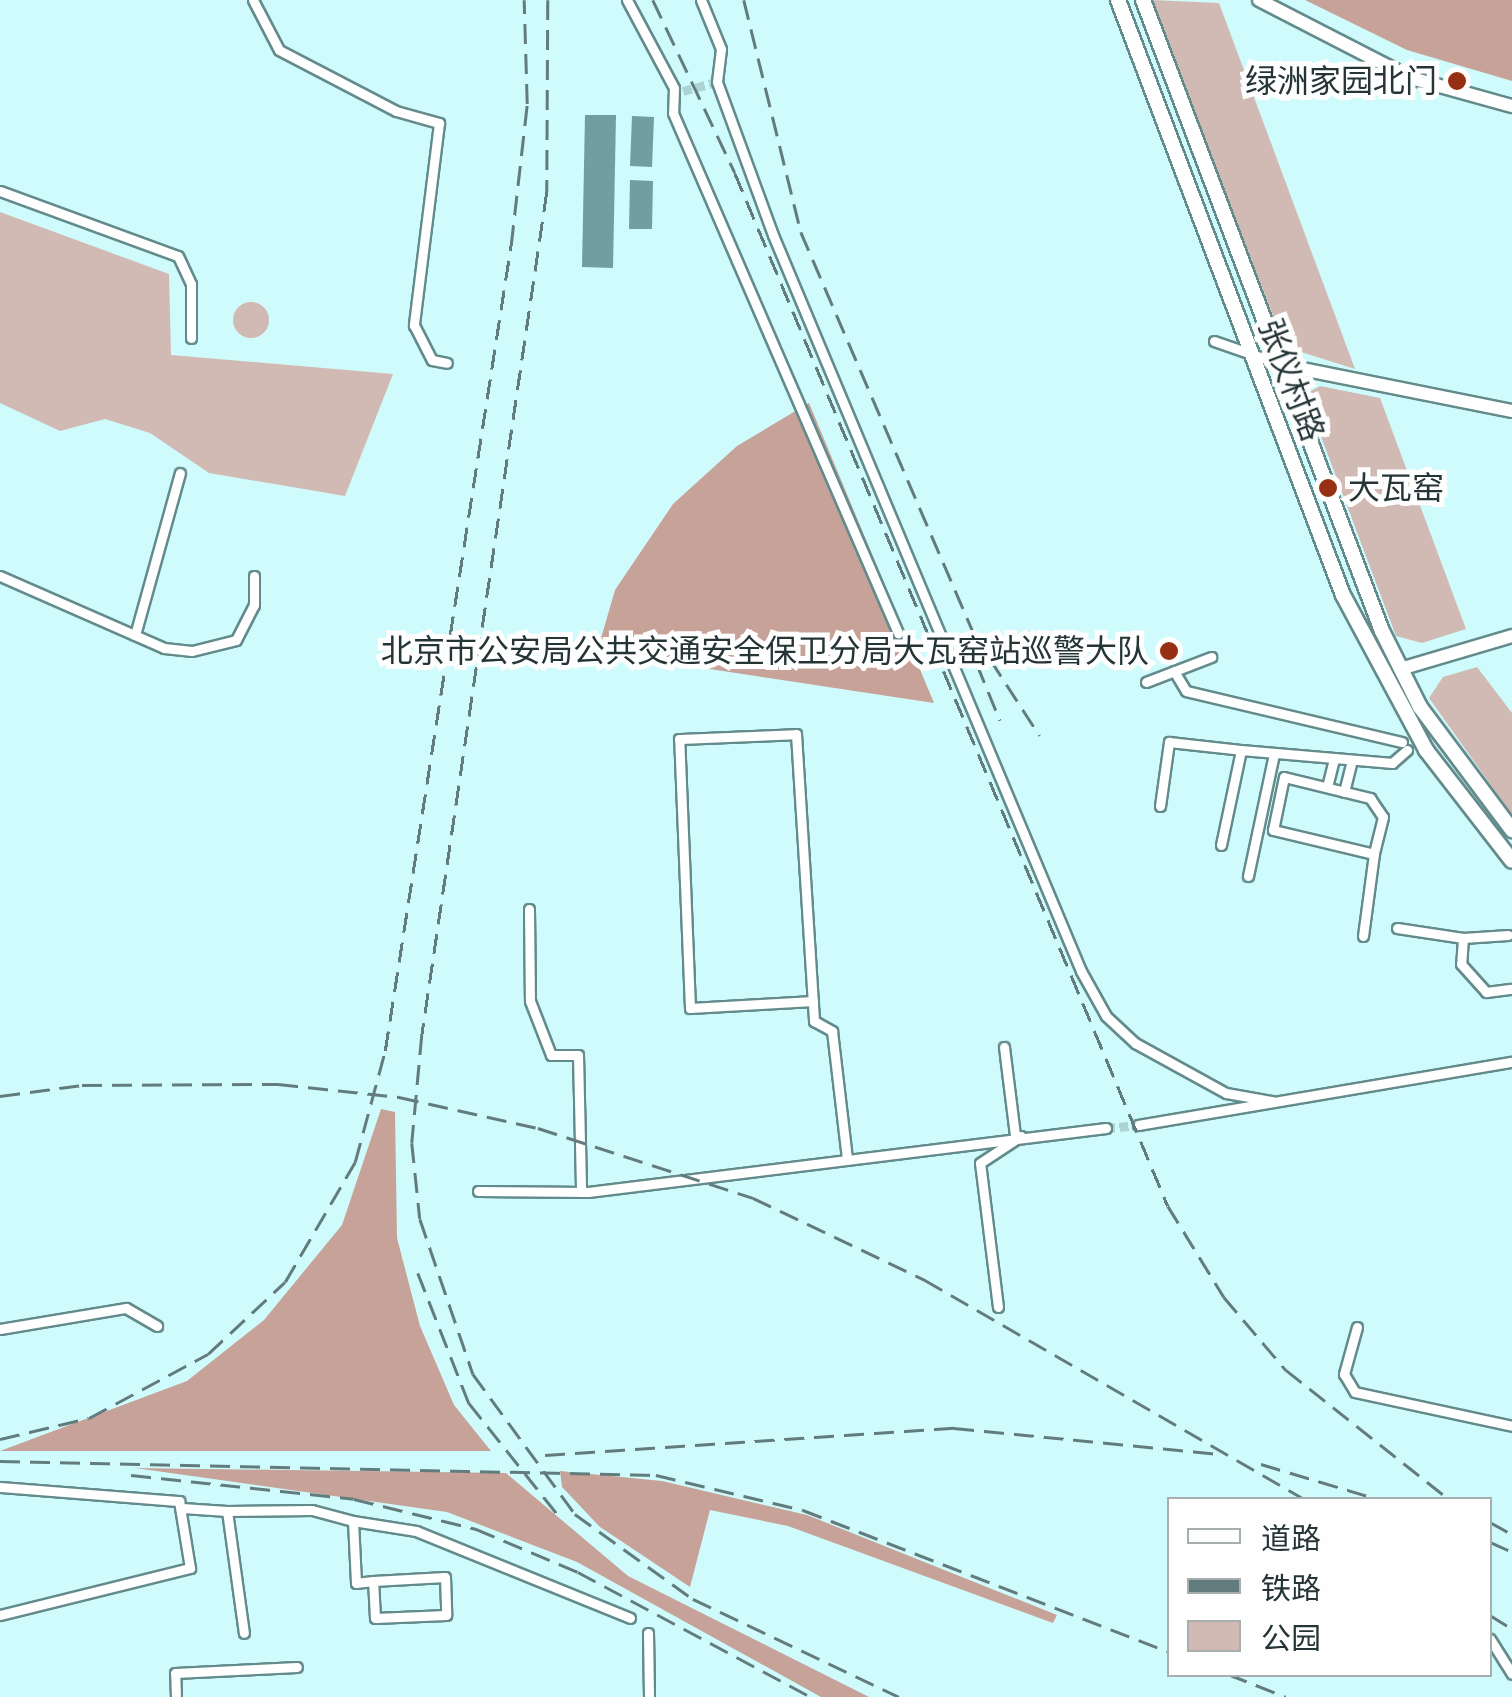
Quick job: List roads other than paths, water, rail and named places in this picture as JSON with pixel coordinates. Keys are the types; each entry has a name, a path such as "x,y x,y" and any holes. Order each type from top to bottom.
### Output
{"main road":[{"name":"张仪村路","path":"1118,0 1343,596 1390,689 1512,861"},
{"name":"张仪村路","path":"1142,0 1400,669 1466,776 1512,830"}],"street":[{"path":"253,0 279,50 396,112 440,123 414,324 432,360 447,363"},
{"path":"627,0 679,89 673,113 898,632"},
{"path":"701,0 721,49 717,82 767,218 1081,971 1106,1016 1135,1042 1226,1093 1272,1101"},
{"path":"1258,0 1411,78 1512,106"},
{"path":"0,191 178,256 191,284 191,338"},
{"path":"1214,341 1282,366 1512,411"},
{"path":"136,635 180,473"},
{"path":"0,576 136,635 192,651 236,640 254,605 254,576"},
{"path":"1400,669 1512,636"},
{"path":"1146,682 1211,657"},
{"path":"1160,806 1169,742 1392,762 1405,746 1186,691 1174,671"},
{"path":"813,1001 690,1008 679,739 796,734 813,1001 814,1022 832,1031 848,1159"},
{"path":"1221,845 1240,750"},
{"path":"1248,876 1274,754"},
{"path":"1327,788 1334,759"},
{"path":"1344,792 1352,760"},
{"path":"1363,936 1382,817 1370,798 1284,777 1272,830 1374,854"},
{"path":"529,909 530,1001 551,1055 578,1055 581,1192"},
{"path":"1397,928 1463,938 1508,935"},
{"path":"1463,938 1461,964 1486,992 1512,990"},
{"path":"1004,1047 1019,1135"},
{"path":"1138,1124 1512,1062"},
{"path":"478,1191 581,1192 1019,1135 1106,1128"},
{"path":"998,1307 980,1163 1019,1135"},
{"path":"0,1330 126,1308 157,1326"},
{"path":"1357,1327 1344,1374 1355,1392 1512,1426"},
{"path":"0,1486 53,1484 182,1508 312,1510 416,1531 630,1618"},
{"path":"0,1615 190,1568 182,1508"},
{"path":"227,1511 244,1633"},
{"path":"353,1521 356,1583 445,1577 446,1615 375,1618 373,1582"},
{"path":"648,1633 649,1697"},
{"path":"1492,1642 1512,1674"},
{"path":"176,1697 174,1673 297,1667"}],"water":[{"path":"585,115 616,115 613,268 582,267"},
{"path":"632,116 654,117 652,167 630,166"},
{"path":"630,180 653,181 652,229 629,229"}],"tunnel":[{"path":"683,91 717,82"},
{"path":"1106,1128 1138,1125"}],"railway":[{"path":"0,1439 89,1418 208,1354 285,1282 355,1162 385,1051 511,245 527,104 524,0"},
{"path":"548,0 547,192 422,1035 412,1143 420,1219 473,1374 575,1514 693,1599 899,1697"},
{"path":"653,0 735,173 1168,1206 1224,1297 1286,1370 1446,1497"},
{"path":"744,0 801,232 974,634 1040,736"},
{"path":"977,664 1000,720"},
{"path":"0,1096 82,1085 278,1084 399,1097 538,1128 753,1198 925,1280 1301,1497"},
{"path":"418,1273 469,1403 562,1520"},
{"path":"545,1455 954,1428 1217,1454"},
{"path":"0,1461 656,1475 803,1510 1167,1651"},
{"path":"1261,1464 1371,1497"},
{"path":"131,1475 354,1499 476,1529 578,1572 811,1697"},
{"path":"1492,1523 1512,1534"},
{"path":"1492,1543 1512,1552"},
{"path":"1492,1616 1512,1629"},
{"path":"1236,1677 1286,1697"}],"place":[{"name":"绿洲家园北门","path":"1457,81"},
{"name":"大瓦窑","path":"1328,488"},
{"name":"北京市公安局公共交通安全保卫分局大瓦窑站巡警大队","path":"1169,651"}]}
